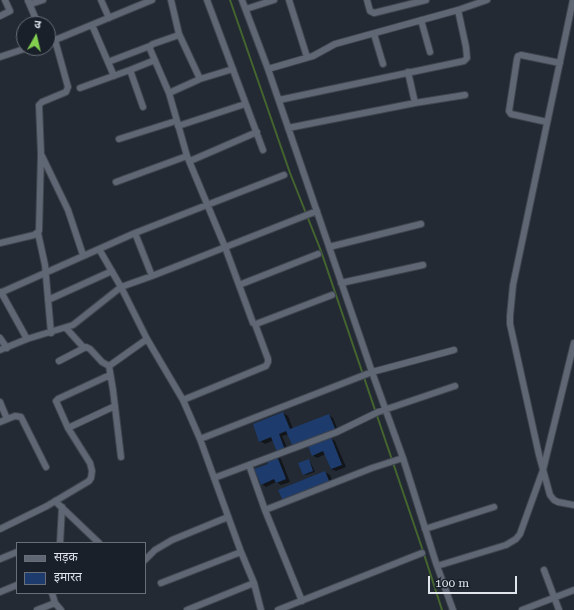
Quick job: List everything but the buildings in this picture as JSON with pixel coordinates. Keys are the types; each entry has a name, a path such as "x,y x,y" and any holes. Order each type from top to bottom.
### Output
{"street":[{"path":"0,16 10,11 5,0"},
{"path":"28,2 34,3 43,0"},
{"path":"101,0 109,18"},
{"path":"56,40 152,0"},
{"path":"171,0 179,34 200,79"},
{"path":"207,0 263,150"},
{"path":"242,0 279,100 314,212 329,247 341,282 367,373 385,409 397,459 426,529 437,566 453,610"},
{"path":"246,9 274,0"},
{"path":"289,0 307,58"},
{"path":"367,0 370,11 374,13 407,2 426,0"},
{"path":"268,69 318,54 335,44 458,10 487,0"},
{"path":"573,0 513,285 510,324 543,470 552,498 558,502 574,505"},
{"path":"28,2 34,16"},
{"path":"279,100 464,61 467,58 466,47 458,10"},
{"path":"421,20 430,52"},
{"path":"92,25 114,76"},
{"path":"108,62 179,34"},
{"path":"374,34 383,64"},
{"path":"51,333 44,257 38,233 40,225 42,154 39,106 42,102 66,92 68,88 56,44"},
{"path":"150,46 169,92 177,124 189,159 268,359 266,366 182,400"},
{"path":"0,57 16,52"},
{"path":"547,122 511,114 509,111 517,59 518,56 521,55 560,63"},
{"path":"80,88 155,60"},
{"path":"169,92 200,79 233,69"},
{"path":"130,70 143,107"},
{"path":"408,72 415,103"},
{"path":"288,128 415,103 465,95"},
{"path":"119,138 177,124 245,104"},
{"path":"116,182 189,159 257,132"},
{"path":"42,154 68,210 84,256"},
{"path":"27,339 1,293 135,233 208,206 284,175"},
{"path":"0,350 27,339 66,328 77,322 121,287 314,212"},
{"path":"329,247 421,224"},
{"path":"0,243 38,233"},
{"path":"135,233 152,276"},
{"path":"99,249 121,287 147,339 182,400 200,440 241,552 254,582 261,610"},
{"path":"239,284 318,254"},
{"path":"341,282 423,265"},
{"path":"48,300 112,271"},
{"path":"255,324 332,294"},
{"path":"66,328 84,348"},
{"path":"0,338 6,348"},
{"path":"109,366 147,339"},
{"path":"437,566 506,545 516,539 523,528 543,470 574,343"},
{"path":"59,361 84,348 90,349 102,362 109,366"},
{"path":"200,440 367,373 454,350"},
{"path":"109,366 121,457"},
{"path":"0,529 55,501 89,481 92,474 90,463 68,428 56,400 110,375"},
{"path":"214,478 337,432 385,409 455,386"},
{"path":"0,402 8,419"},
{"path":"68,428 115,406"},
{"path":"0,422 17,416 22,417 46,467"},
{"path":"265,510 397,459"},
{"path":"249,465 265,510 302,602"},
{"path":"55,501 98,542"},
{"path":"60,542 62,507"},
{"path":"426,529 494,508"},
{"path":"146,559 155,550 172,540 228,517"},
{"path":"0,560 16,552"},
{"path":"161,583 241,552"},
{"path":"278,610 302,602 422,553"},
{"path":"544,570 559,610"},
{"path":"187,610 254,582"},
{"path":"0,592 16,585"},
{"path":"522,610 574,590"},
{"path":"52,594 61,610"},
{"path":"37,610 56,603"}],"waterway":[{"path":"230,0 290,173 321,251 442,610"}]}
